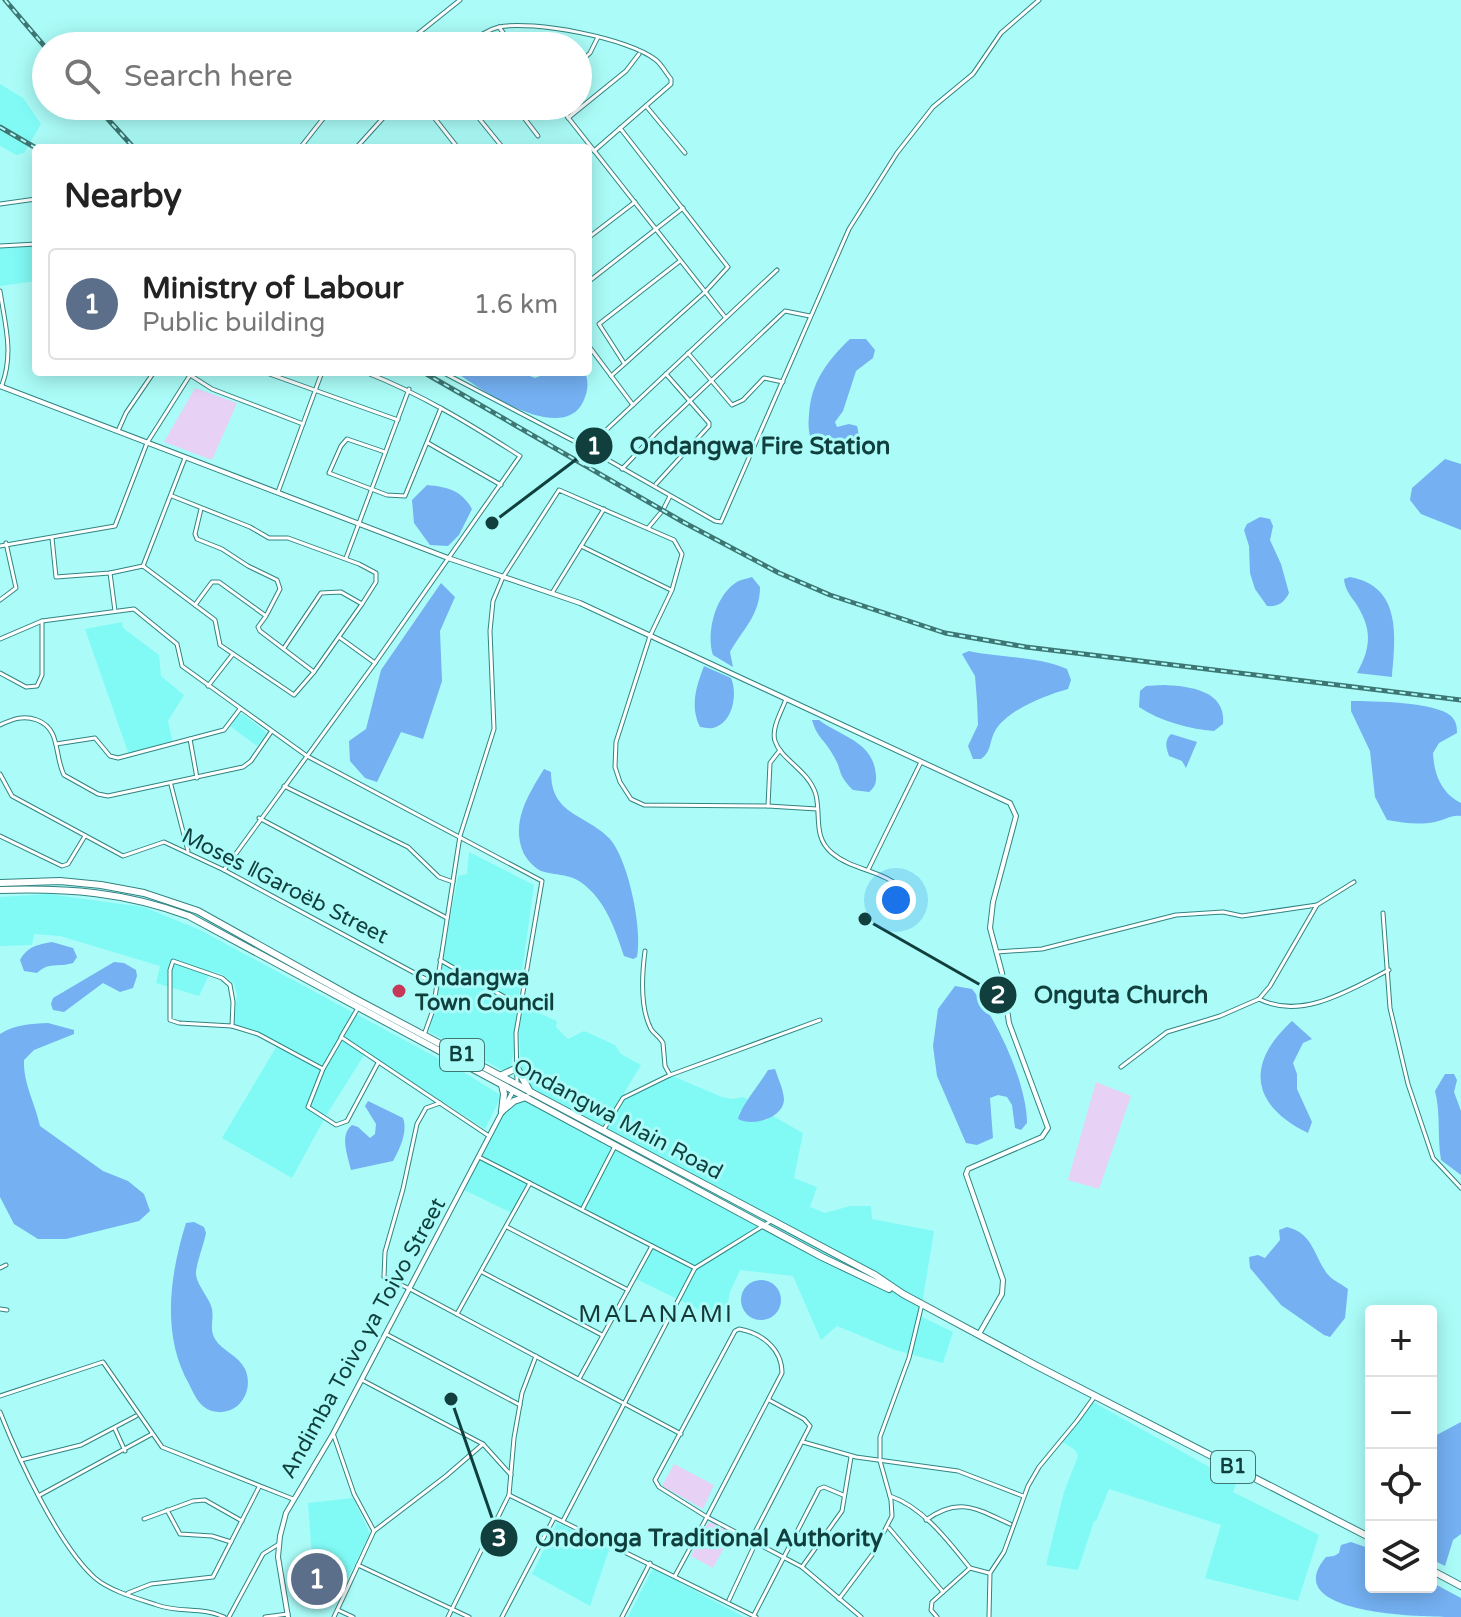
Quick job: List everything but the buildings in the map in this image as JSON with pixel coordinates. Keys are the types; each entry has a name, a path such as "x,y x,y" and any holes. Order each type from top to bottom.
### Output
{"main road":[{"name":"Ondangwa Main Road","path":"0,883 72,881 118,888 172,906 500,1075 528,1095 768,1224 822,1257 903,1294 1095,1395"},
{"name":"Ondangwa Main Road","path":"0,890 90,890 172,906"},
{"name":"Ondangwa Main Road","path":"360,1005 473,1070 502,1085 515,1087"},
{"path":"500,1075 517,1068 528,1095 502,1111"},
{"path":"502,1085 502,1111"},
{"name":"Ondangwa Main Road","path":"601,1134 615,1145 662,1166"},
{"name":"B1","path":"1095,1395 1365,1535"},
{"path":"1437,1573 1461,1586"}],"street":[{"path":"420,32 460,0"},
{"path":"450,376 721,522 849,229 897,153 933,107 981,66 1001,33 1039,0"},
{"path":"485,32 499,27 581,32"},
{"path":"499,27 503,32"},
{"path":"592,35 657,61 671,79 671,84 594,151"},
{"path":"592,49 598,37"},
{"path":"592,99 626,71 639,52"},
{"path":"646,106 685,153"},
{"path":"303,144 322,120"},
{"path":"360,144 381,120"},
{"path":"436,120 455,144"},
{"path":"480,120 500,144"},
{"path":"526,120 538,136"},
{"path":"570,120 588,144"},
{"path":"611,376 705,292 728,266 620,128"},
{"path":"592,148 725,317"},
{"path":"0,204 32,200"},
{"path":"592,235 635,202"},
{"path":"592,279 683,208"},
{"path":"0,246 32,244"},
{"path":"624,363 599,324 680,261"},
{"path":"587,448 777,270"},
{"path":"0,291 9,354 9,367 1,387 448,558 580,603 1010,803 1016,811 990,921 1009,1023 1048,1128 1042,1137 968,1169 966,1174 1003,1280 1002,1294 979,1334"},
{"path":"622,469 785,311 811,316"},
{"path":"592,350 633,405"},
{"path":"688,353 732,405 743,400 764,378 783,382"},
{"path":"655,485 708,430 709,423 666,374"},
{"path":"118,431 126,413 151,376"},
{"path":"0,546 115,526 147,443 190,376"},
{"path":"194,376 212,389 303,424"},
{"path":"275,376 398,420"},
{"path":"278,492 320,376"},
{"path":"224,870 375,663 520,456 409,389 375,376"},
{"path":"345,559 409,389"},
{"path":"385,452 354,440 344,441 329,473 387,495 405,496 441,408"},
{"path":"427,443 501,485"},
{"path":"143,566 186,458"},
{"path":"473,1070 423,1035 433,1010 460,836 494,729 490,615 493,601 503,577 559,490 674,540 682,554 672,590 650,636 616,742 615,767 631,799 644,805 817,809"},
{"path":"52,538 56,577 110,573 143,566 215,620 220,645 294,695 362,604 376,582 376,573 288,538 269,538 250,527 172,496"},
{"path":"648,528 670,496"},
{"path":"201,509 195,534 197,539 222,549 277,580 280,589 278,596 258,627 314,672"},
{"path":"552,593 604,509"},
{"path":"0,600 16,588 6,543"},
{"path":"581,546 672,590"},
{"path":"110,573 115,611"},
{"path":"195,605 216,581 266,616"},
{"path":"284,648 321,593 341,592 362,604"},
{"path":"0,639 42,621 134,609 177,644 182,666 271,732 307,756 542,881 516,1033 515,1087"},
{"path":"0,673 26,687 37,686 42,675 42,621"},
{"path":"339,637 375,663"},
{"path":"208,686 233,654"},
{"path":"786,699 774,731 780,750 801,769 810,783 815,795 818,830 829,850 904,891"},
{"path":"56,744 95,738 113,758 224,730 241,709"},
{"path":"0,725 19,717 30,718 49,727 62,773 98,794 108,796 171,785 248,765 271,732"},
{"path":"190,739 197,778"},
{"path":"768,806 770,763 780,750"},
{"path":"868,870 922,761"},
{"name":"Moses ǁGaroëb Street","path":"0,774 12,796 123,856 164,842 224,870 435,984"},
{"path":"171,785 188,853"},
{"path":"284,786 408,847 439,877 453,882"},
{"path":"259,818 448,918"},
{"path":"0,836 62,866 70,863 85,835"},
{"path":"997,952 1042,949 1176,915 1223,912 1242,916 1317,905 1354,882"},
{"path":"1121,1067 1167,1032 1220,1016 1259,999 1270,986 1317,905"},
{"path":"1383,913 1390,1008 1408,1084 1433,1158 1461,1188"},
{"path":"645,951 643,978 646,1009 652,1032 662,1039 670,1075"},
{"path":"440,960 520,1006"},
{"path":"232,1026 230,985 222,978 173,961 170,970 170,1020 232,1026 258,1034 323,1069"},
{"path":"1259,999 1284,1008 1328,1000 1389,970"},
{"path":"360,1005 323,1069 308,1107 332,1123 340,1125 347,1121 378,1063"},
{"path":"601,1134 623,1098 670,1075 820,1020"},
{"path":"341,1037 489,1136"},
{"name":"Andimba Toivo ya Toivo Street","path":"288,1616 279,1570 279,1544 286,1513 333,1434 515,1087"},
{"path":"440,1103 426,1108 417,1124 385,1252 384,1277 681,1434"},
{"path":"583,1208 615,1145"},
{"path":"479,1157 695,1268"},
{"path":"457,1314 530,1183"},
{"path":"563,1521 695,1268 768,1224"},
{"path":"507,1227 628,1290"},
{"path":"579,1380 652,1246"},
{"path":"0,1268 6,1265"},
{"path":"482,1272 603,1336"},
{"path":"839,1599 857,1578 892,1516 880,1461 880,1437 909,1358 922,1304"},
{"path":"0,1309 7,1310"},
{"path":"675,1576 707,1517 769,1400 782,1373 780,1359 773,1346 739,1329 735,1331 655,1480 656,1485 707,1517 802,1567 861,1617"},
{"path":"386,1334 520,1405"},
{"path":"448,1617 509,1495 520,1405 536,1356"},
{"path":"0,1396 103,1362 138,1416 166,1449 293,1499"},
{"path":"362,1380 483,1444 511,1475"},
{"path":"989,1617 990,1573 1004,1552 1023,1496 1034,1473 1095,1395"},
{"path":"728,1601 810,1429 809,1423 769,1400"},
{"path":"0,1412 21,1460 71,1550 95,1577 128,1593 164,1607 204,1611 226,1617 263,1554 279,1544"},
{"path":"21,1460 77,1446 138,1416"},
{"path":"114,1429 125,1451"},
{"path":"40,1495 154,1434"},
{"path":"333,1434 353,1491 374,1531"},
{"path":"803,1442 851,1456 958,1471 1023,1496"},
{"path":"334,1617 374,1531 483,1444"},
{"path":"802,1567 842,1511 851,1456"},
{"path":"128,1593 151,1584 210,1579 259,1487"},
{"path":"509,1495 755,1616 819,1489 824,1487 843,1495"},
{"path":"890,1496 926,1520 970,1568 990,1573"},
{"path":"144,1519 193,1501 205,1500 242,1521"},
{"path":"926,1520 942,1509 961,1506 1012,1525"},
{"path":"167,1510 180,1534 212,1536 231,1542"},
{"path":"502,1617 555,1517"},
{"path":"888,1527 943,1592"},
{"path":"622,1617 650,1563"},
{"path":"358,1565 469,1617"},
{"path":"937,1617 931,1610 931,1604 970,1568"},
{"path":"338,1610 353,1617"},
{"path":"202,1617 204,1611"},
{"path":"265,1617 288,1616"}],"shaded area":[{"path":"0,84 23,98 32,111 32,120 38,120 41,124 24,153 16,155 0,146"},
{"path":"32,244 32,282 0,286 0,246"},
{"path":"850,339 866,339 875,350 873,358 856,371 843,411 835,422 837,427 857,426 857,444 846,454 830,455 815,445 811,438 810,403 822,373"},
{"path":"462,376 586,376 587,380 583,402 572,414 558,418 521,410"},
{"path":"195,388 237,403 212,460 164,442"},
{"path":"1445,459 1461,464 1461,530 1421,514 1410,500 1412,488"},
{"path":"427,485 453,491 472,509 459,535 448,546 430,545 414,523 412,500"},
{"path":"1260,517 1270,519 1273,526 1270,540 1289,593 1283,602 1274,606 1267,606 1255,589 1250,573 1249,546 1244,530 1247,524"},
{"path":"752,577 760,587 759,597 754,614 730,652 733,667 713,655 711,637 714,616 727,590"},
{"path":"1350,577 1367,582 1387,602 1394,629 1392,677 1357,673 1368,637 1361,611 1345,586 1344,579"},
{"path":"441,583 455,597 440,631 442,681 423,739 401,732 377,782 365,778 350,761 349,741 366,729 381,670"},
{"path":"122,622 123,628 159,655 161,676 184,695 168,721 173,744 129,755 85,629"},
{"path":"969,651 1056,665 1067,669 1071,680 1068,689 1038,699 1008,716 995,731 989,750 981,759 973,759 968,746 978,725 975,676 962,654"},
{"path":"704,666 731,678 734,692 729,714 720,725 711,728 700,727 695,712 697,689"},
{"path":"1146,686 1194,689 1212,697 1219,704 1223,724 1214,731 1195,728 1165,720 1139,707 1140,691"},
{"path":"1351,701 1418,705 1451,716 1457,733 1439,743 1433,753 1437,775 1444,788 1461,803 1461,816 1423,823 1387,820 1375,797 1370,751 1351,711"},
{"path":"243,714 267,733 257,746 230,726 238,715"},
{"path":"812,720 819,720 861,745 867,752 876,776 875,785 869,792 853,790 848,784"},
{"path":"1171,734 1197,742 1186,768 1182,761 1169,756 1166,744"},
{"path":"544,769 551,772 552,786 563,805 609,838 616,848 628,877 636,913 638,945 637,957 633,959 624,956 609,916 590,890 572,878 541,871 524,854 520,843 520,820 527,799"},
{"path":"469,852 534,885 514,1049 511,1066 504,1071 429,1032 458,876 467,874"},
{"path":"48,894 144,907 200,930 460,1070 499,1094 500,1099 485,1129 366,1052 292,1178 222,1138 278,1044 256,1031 234,1024 237,995 234,984 224,975 211,971 199,996 156,983 160,966 60,936 34,934 32,945 0,946 0,897"},
{"path":"52,942 73,948 77,957 73,963 50,966 37,973 24,971 20,960 26,952 37,945"},
{"path":"114,962 124,963 136,970 133,988 120,992 103,983 64,1012 53,1010 53,998"},
{"path":"955,986 972,989 991,1017 1016,1071 1026,1107 1027,1123 1021,1130 1015,1128 1012,1105 1007,1097 998,1095 990,1098 993,1138 977,1145 966,1143 937,1076 933,1046 938,1009"},
{"path":"523,1006 557,1021 556,1027 568,1039 584,1031 615,1045 621,1054 641,1065 624,1093 626,1097 670,1075 722,1097 749,1100 738,1119 767,1120 771,1115 803,1133 794,1178 817,1187 810,1207 825,1213 850,1206 871,1206 872,1219 934,1231 918,1315 953,1332 943,1363 895,1350 837,1326 821,1340 793,1276 740,1270 727,1307 731,1325 634,1278 652,1245 583,1208 530,1183 514,1214 462,1189 517,1084 521,1067 519,1033"},
{"path":"1292,1021 1312,1039 1303,1043 1293,1063 1297,1089 1312,1122 1308,1133 1275,1110 1265,1097 1261,1083 1261,1068 1267,1053"},
{"path":"48,1023 74,1030 74,1034 34,1050 24,1060 27,1085 40,1126 103,1171 128,1181 144,1194 150,1211 139,1221 66,1239 38,1239 14,1224 0,1197 0,1034 17,1026"},
{"path":"775,1069 784,1096 778,1112 759,1121 738,1119 768,1070"},
{"path":"1445,1074 1454,1074 1457,1080 1454,1092 1461,1111 1461,1175 1441,1160 1435,1091"},
{"path":"1096,1082 1131,1096 1099,1189 1068,1180"},
{"path":"368,1101 403,1118 405,1129 393,1161 351,1170 346,1146 348,1129 352,1125 358,1127 370,1138 375,1134 376,1124 365,1106"},
{"path":"194,1222 204,1227 206,1233 196,1275 212,1309 213,1335 242,1364 248,1377 242,1401 237,1407 221,1412 208,1409 195,1397 174,1345 171,1304 176,1263 186,1223"},
{"path":"1287,1227 1306,1238 1326,1273 1348,1289 1345,1318 1330,1337 1281,1305 1250,1268 1249,1257 1258,1255 1265,1258 1280,1240 1279,1230"},
{"path":"761,1280 775,1286 781,1300 775,1314 761,1320 747,1314 741,1300 747,1286"},
{"path":"1091,1401 1236,1484 1233,1492 1319,1535 1298,1601 1205,1578 1221,1525 1109,1489 1094,1521 1078,1570 1046,1565 1064,1492 1078,1456 1075,1450 1061,1441"},
{"path":"1461,1422 1461,1534 1453,1540 1445,1566 1437,1562 1437,1435"},
{"path":"674,1464 714,1485 703,1509 662,1486"},
{"path":"353,1498 370,1534 347,1580 313,1570 308,1503"},
{"path":"557,1523 610,1547 590,1606 532,1574"},
{"path":"708,1523 715,1523 732,1533 713,1568 691,1556"},
{"path":"1351,1542 1365,1547 1365,1593 1437,1593 1437,1585 1461,1598 1461,1617 1364,1610 1339,1602 1322,1592 1316,1577 1326,1557 1339,1553 1341,1545"},
{"path":"653,1568 744,1617 628,1617"}],"railway":[{"path":"5,0 32,32"},
{"path":"109,120 130,144"},
{"path":"0,127 32,146"},
{"path":"430,376 683,522 779,573 830,595 945,633 1026,647 1461,700"}],"place":[{"name":"Ondangwa Fire Station","path":"492,523"},
{"name":"Onguta Church","path":"865,919"},
{"name":"Ondangwa Town Council","path":"399,991"},
{"name":"Ondonga Traditional Authority","path":"451,1399"},
{"name":"Ministry of Labour","path":"317,1579"}],"district":[{"name":"MALANAMI","path":"656,1314"}]}
